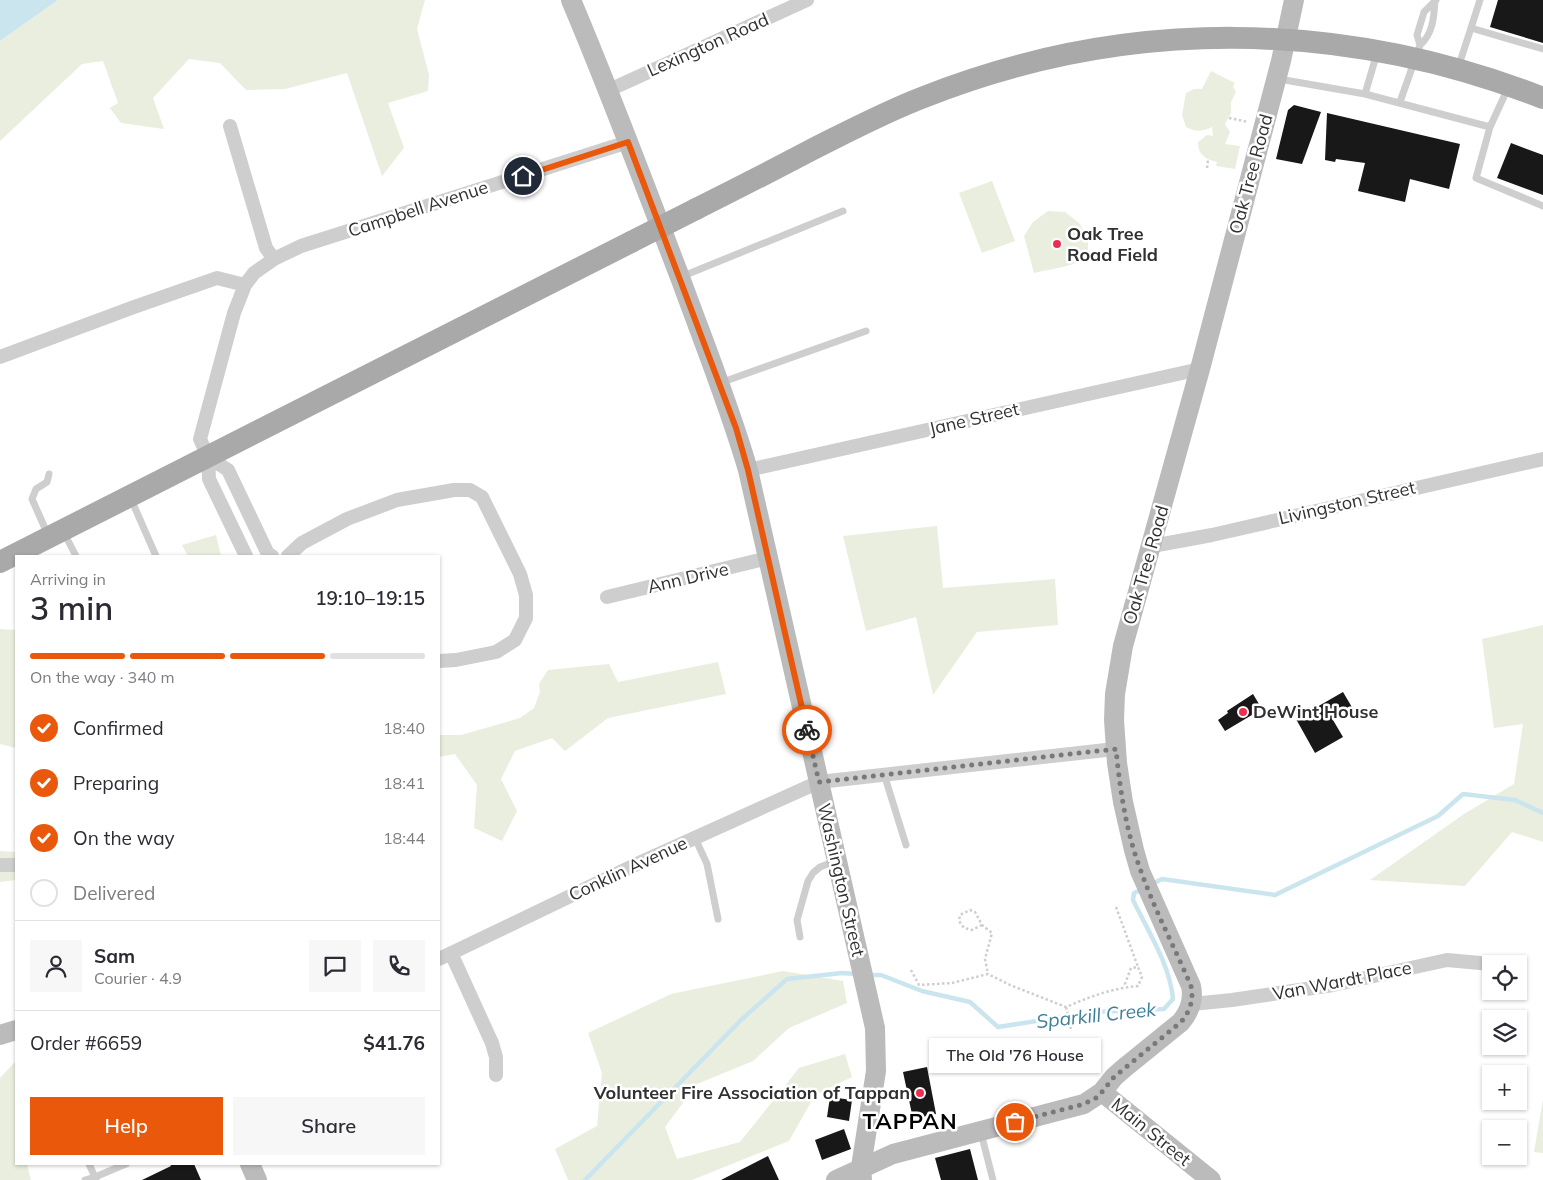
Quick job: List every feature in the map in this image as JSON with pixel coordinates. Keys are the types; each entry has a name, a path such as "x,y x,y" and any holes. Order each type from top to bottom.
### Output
{"main road":[{"path":"17,555 854,129 906,104 963,82 1012,67 1078,52 1146,42 1223,38 1286,39 1377,51 1418,52 1543,98"}],"street":[{"name":"Washington Street","path":"571,0 609,90 720,383 748,470 875,1028 876,1071 862,1174"},
{"name":"Lexington Road","path":"609,90 807,0"},
{"name":"Oak Tree Road","path":"1192,1004 1191,986 1140,871 1125,811 1116,749 1114,698 1123,646 1200,369 1286,39 1294,0"},
{"path":"230,126 266,248 274,259"},
{"name":"Campbell Avenue","path":"246,555 209,480 208,457 200,439 234,313 245,285 254,274 274,259 301,246 628,142"},
{"path":"0,357 129,308 217,278 245,285"},
{"name":"Jane Street","path":"748,470 1200,369"},
{"path":"208,457 228,470 270,555"},
{"name":"Livingston Street","path":"1152,546 1212,535 1543,459"},
{"path":"289,555 302,543 347,519 397,500 454,490 470,490 482,497 520,574 526,595 526,618 515,640 496,652 456,660 440,661"},
{"name":"Ann Drive","path":"607,597 768,558"},
{"name":"Conklin Avenue","path":"445,956 695,838 819,782 1116,749"},
{"path":"0,865 15,865"},
{"path":"445,956 492,1043 496,1057 496,1075"},
{"name":"Van Wardt Place","path":"1192,1004 1332,985 1447,960 1482,963"},
{"path":"1102,1092 1123,1069 1181,1022 1192,1004"},
{"path":"0,1035 15,1030"},
{"name":"Main Street","path":"836,1180 862,1174 893,1154 1084,1104 1098,1097 1102,1092 1211,1180"},
{"path":"250,1165 257,1180"}],"lane":[{"path":"1418,52 1417,35 1424,12 1435,0"},
{"path":"1400,102 1418,52 1428,38 1435,11 1435,0"},
{"path":"1458,68 1480,0"},
{"path":"1471,28 1543,50"},
{"path":"1365,94 1377,51"},
{"path":"1276,78 1400,102 1490,127"},
{"path":"1509,85 1490,127 1476,178 1543,206"},
{"path":"680,277 843,211"},
{"path":"720,383 866,331"},
{"path":"49,474 47,482 36,489 32,499 56,534 75,555"},
{"path":"130,496 156,555"},
{"path":"884,774 906,846"},
{"path":"695,838 707,864 718,919"},
{"path":"800,937 797,920 808,881 820,867 836,861"},
{"path":"981,1130 993,1180"},
{"path":"89,1165 95,1178"},
{"path":"85,1180 95,1178 124,1165"}],"path":[{"path":"1229,118 1252,123"},
{"path":"1207,168 1208,160"},
{"path":"911,970 919,985 952,983 988,974 1066,1007 1090,996 1138,986 1142,977 1116,907"},
{"path":"982,925 972,930 964,928 959,921 960,916 970,910 974,912 982,925 992,933 985,959 988,974"},
{"path":"1127,987 1125,984 1131,968 1138,967"},
{"path":"1066,1007 1070,1030"}],"shaded area":[{"path":"58,0 425,0 417,29 429,75 428,91 388,103 404,148 382,176 347,73 285,89 246,90 220,63 189,59 153,98 164,129 121,123 110,108 118,103 103,61 82,64 0,141 0,41"},
{"path":"1211,71 1235,83 1233,87 1236,92 1231,102 1231,113 1225,124 1230,132 1225,144 1240,146 1235,169 1216,166 1217,162 1203,156 1199,150 1198,142 1207,135 1213,136 1212,127 1199,131 1190,129 1186,127 1182,115 1186,93 1194,89 1202,89"},
{"path":"992,181 1015,241 982,253 959,193"},
{"name":"Oak Tree Road Field","path":"1048,211 1065,212 1079,223 1088,238 1088,251 1084,260 1034,273 1024,236 1033,222"},
{"path":"937,526 943,588 1055,579 1058,625 977,632 933,695 916,617 866,631 843,536"},
{"path":"216,535 221,555 187,555 182,545"},
{"path":"1543,625 1543,842 1512,832 1465,886 1370,880 1464,814 1514,784 1523,724 1494,728 1482,639"},
{"path":"0,629 15,630 15,748 0,744"},
{"path":"718,662 726,694 608,718 565,751 552,738 515,751 501,779 517,811 502,841 474,828 477,785 455,754 440,757 440,735 461,735 520,718 534,708 540,692 539,684 548,670 609,664 618,682"},
{"path":"0,851 15,852 15,880 0,882"},
{"path":"783,971 843,981 847,1003 789,1028 753,1061 697,1084 665,1127 677,1159 740,1142 799,1068 845,1054 852,1077 815,1095 789,1141 692,1180 568,1180 555,1149 597,1126 602,1073 588,1033 671,994"},
{"path":"15,1062 15,1165 27,1165 31,1180 0,1180 0,1078"},
{"path":"1543,1099 1543,1153 1534,1152"}],"water":[{"path":"0,0 58,0 0,41"}],"building":[{"path":"1498,0 1543,0 1543,43 1490,27"},
{"path":"1294,105 1321,112 1302,164 1276,159 1288,110"},
{"path":"1327,113 1460,144 1449,189 1410,179 1405,202 1358,191 1365,163 1336,159 1335,162 1325,160"},
{"path":"1511,143 1543,155 1543,195 1497,178"},
{"path":"1343,692 1353,709 1333,720 1343,737 1315,753 1296,719"},
{"name":"DeWint House","path":"1253,694 1262,709 1225,731 1218,720 1228,713 1227,711"},
{"name":"Volunteer Fire Association of Tappan","path":"927,1067 936,1114 913,1119 903,1072"},
{"path":"830,1097 852,1100 849,1121 827,1117"},
{"path":"844,1129 851,1149 822,1160 815,1140"},
{"path":"970,1149 978,1180 941,1180 935,1158"},
{"path":"768,1156 779,1180 721,1180"},
{"path":"194,1165 201,1180 142,1180 171,1166"}],"waterway":[{"name":"Sparkill Creek","path":"1152,884 1162,879 1275,895 1438,816 1463,794 1515,800 1543,813"},
{"name":"Sparkill Creek","path":"868,975 881,975 922,991 970,1002 998,1027 1094,1012 1164,1009 1173,999 1168,974 1158,948 1133,900 1134,893 1143,889"},
{"name":"Sparkill Creek","path":"585,1180 741,1020 787,979 842,973 857,974"}],"way so far":[{"path":"807,730 819,782 1116,749 1123,802 1140,871 1191,986 1192,1004 1187,1015 1175,1028 1114,1077 1098,1097 1084,1104 1015,1122"}],"place":[{"name":"Oak Tree Road Field","path":"1057,244"},
{"name":"DeWint House","path":"1243,712"},
{"name":"Volunteer Fire Association of Tappan","path":"920,1093"},
{"name":"The Old '76 House","path":"1015,1122"}],"district":[{"name":"TAPPAN","path":"910,1121"}],"route":[{"path":"523,176 628,142 736,428 748,470 807,730"}]}
